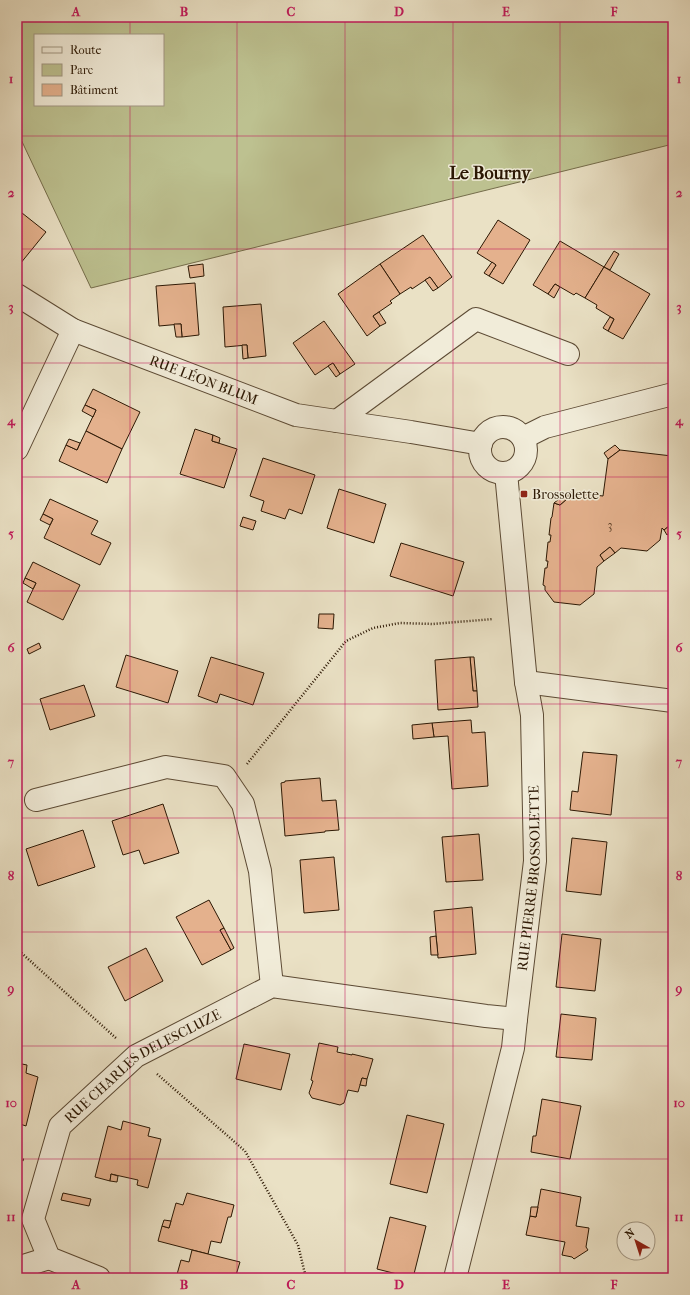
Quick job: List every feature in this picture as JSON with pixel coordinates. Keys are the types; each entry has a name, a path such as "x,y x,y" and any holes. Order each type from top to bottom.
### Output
{"street":[{"name":"RUE LÉON BLUM","path":"17,296 73,330 296,415 481,444"},
{"path":"337,421 476,319 568,354"},
{"path":"17,449 73,330"},
{"path":"522,438 545,427 673,394"},
{"path":"496,429 511,429 518,433 522,438 526,453 524,460 513,471 506,473 491,470 482,459 480,452 481,444 490,432 496,429"},
{"name":"RUE PIERRE BROSSOLETTE","path":"455,1278 513,1048 535,861 532,715 526,682 506,473"},
{"path":"526,682 673,701"},
{"path":"36,800 166,767 224,776 243,804 260,871 272,986 516,1019"},
{"name":"RUE CHARLES DELESCLUZE","path":"49,1258 33,1219 60,1126 136,1056 272,986"},
{"path":"17,1268 49,1258 99,1278"}],"path":[{"path":"230,785 346,641 373,628 400,623 433,624 493,618"},
{"path":"17,949 245,1151 298,1245 306,1278"}],"green space":[{"path":"17,17 673,17 673,144 91,288 17,131"}],"building":[{"path":"17,209 46,232 20,264 17,261"},
{"path":"498,220 530,240 503,284 489,276 496,265 477,253"},
{"path":"423,235 452,277 438,288 430,277 412,289 411,287 400,294 380,264"},
{"path":"560,241 604,267 585,298 576,293 574,295 555,284 548,294 533,285"},
{"path":"614,251 619,254 610,270 604,267"},
{"path":"492,262 496,265 489,276 484,273"},
{"path":"203,264 204,276 190,278 188,266"},
{"path":"380,264 400,294 390,301 392,303 373,316 380,326 367,336 338,294"},
{"path":"604,267 650,294 623,339 608,331 614,319 596,308 597,305 585,298"},
{"path":"430,277 438,288 433,291 425,280"},
{"path":"195,283 199,335 182,337 181,324 159,326 156,286"},
{"path":"555,284 560,287 554,298 548,294"},
{"path":"261,304 266,356 248,358 247,345 225,347 223,307"},
{"path":"379,312 386,323 380,326 373,316"},
{"path":"610,317 614,319 608,331 603,328"},
{"path":"324,321 355,364 340,374 333,363 315,375 293,343"},
{"path":"174,324 181,324 182,337 176,337"},
{"path":"242,345 247,345 248,358 243,359"},
{"path":"333,363 340,374 336,377 328,366"},
{"path":"93,389 140,412 122,449 86,431 96,410 85,405"},
{"path":"85,405 96,410 93,417 82,411"},
{"path":"195,429 213,435 212,441 237,449 224,488 180,474"},
{"path":"86,431 122,449 107,483 59,461 66,445 77,450"},
{"path":"213,435 220,438 219,443 212,441"},
{"path":"69,439 80,443 77,450 66,445"},
{"path":"615,445 620,450 608,459 604,453"},
{"path":"620,450 673,457 673,523 664,530 662,528 660,540 647,551 621,548 615,553 610,547 600,555 604,561 597,567 594,594 580,605 554,602 543,585 545,568 547,568 548,561 546,561 548,542 550,542 551,535 549,535 554,503 560,505 568,498 568,492 603,496 608,459"},
{"path":"263,458 315,475 302,514 289,509 285,519 261,511 264,501 250,496"},
{"path":"339,489 386,504 374,543 327,528"},
{"path":"568,492 568,498 560,505 554,503"},
{"path":"50,499 98,521 91,534 111,543 100,565 44,538 53,519 43,514"},
{"path":"43,514 53,519 50,525 40,520"},
{"path":"243,517 256,521 253,530 240,526"},
{"path":"673,523 673,531 667,535 664,530"},
{"path":"401,543 464,562 453,596 390,576"},
{"path":"610,547 615,553 604,561 600,555"},
{"path":"33,562 80,585 63,620 27,602 36,583 25,578"},
{"path":"25,578 36,583 33,589 23,583"},
{"path":"319,614 334,614 333,629 318,628"},
{"path":"39,643 41,648 29,654 27,649"},
{"path":"126,655 178,671 168,703 116,687"},
{"path":"211,657 264,673 253,705 220,694 217,703 198,696"},
{"path":"470,657 474,657 477,691 473,691"},
{"path":"470,657 473,691 477,691 478,707 438,710 435,660"},
{"path":"84,685 95,716 50,730 40,699"},
{"path":"471,720 472,733 485,732 488,786 452,789 448,736 434,737 432,723"},
{"path":"432,723 434,737 413,739 412,725"},
{"path":"583,752 617,755 611,815 570,810 572,791 578,792"},
{"path":"320,778 322,801 336,800 339,830 285,836 281,783 285,781"},
{"path":"163,804 179,853 144,864 139,850 123,855 112,821"},
{"path":"83,830 95,867 38,886 26,849"},
{"path":"479,834 483,880 446,882 442,837"},
{"path":"572,838 607,842 601,895 566,891"},
{"path":"334,857 339,910 304,913 300,860"},
{"path":"209,900 224,928 220,930 231,950 202,965 176,917"},
{"path":"472,907 476,954 438,958 434,911"},
{"path":"224,928 234,948 231,950 220,930"},
{"path":"562,934 601,939 595,991 556,987"},
{"path":"436,936 438,955 431,955 430,937"},
{"path":"146,948 163,981 125,1001 108,967"},
{"path":"561,1014 596,1018 592,1060 556,1057"},
{"path":"319,1043 338,1047 337,1052 373,1059 367,1079 362,1078 358,1092 348,1090 344,1103 340,1105 312,1098 309,1093 313,1081 311,1080"},
{"path":"244,1044 290,1054 281,1090 236,1079"},
{"path":"17,1063 27,1065 26,1073 38,1077 26,1126 17,1123"},
{"path":"362,1078 367,1079 366,1086 360,1085"},
{"path":"542,1099 581,1106 570,1159 531,1152 533,1136 536,1136"},
{"path":"407,1115 444,1124 427,1193 390,1184"},
{"path":"123,1121 150,1128 148,1136 161,1139 148,1188 137,1185 138,1180 111,1174 110,1181 95,1177 108,1126 121,1130"},
{"path":"111,1174 118,1176 117,1182 110,1181"},
{"path":"541,1189 581,1197 576,1226 589,1228 586,1247 588,1250 574,1259 572,1257 562,1255 565,1242 526,1235 530,1216 536,1217"},
{"path":"63,1193 91,1199 89,1206 61,1200"},
{"path":"187,1193 234,1205 231,1217 228,1217 221,1243 211,1241 208,1254 158,1241 162,1226 169,1228 176,1203 183,1205"},
{"path":"531,1207 538,1207 536,1217 530,1216"},
{"path":"390,1217 426,1226 413,1278 377,1269"},
{"path":"164,1220 171,1221 169,1228 162,1226"},
{"path":"192,1250 240,1262 236,1275 233,1274 232,1278 176,1278 181,1260 189,1262"}],"place":[{"name":"Brossolette","path":"524,494"}],"district":[{"name":"Le Bourny","path":"490,173"}]}
